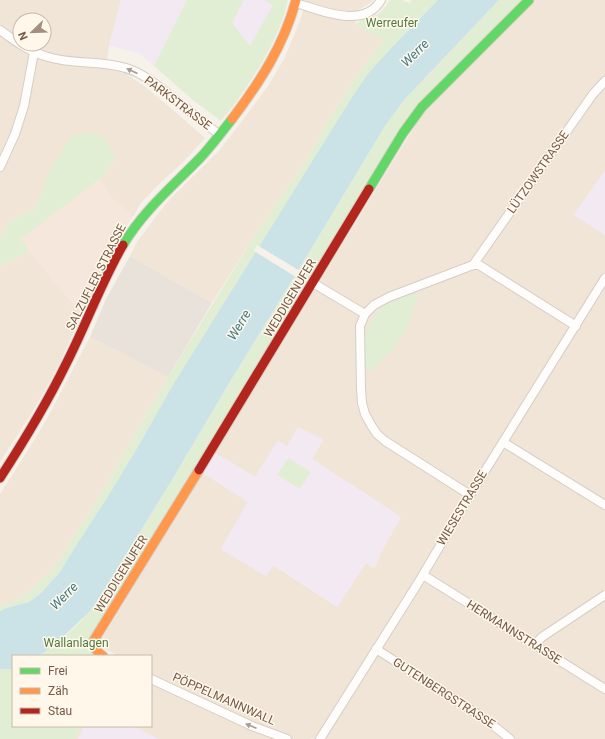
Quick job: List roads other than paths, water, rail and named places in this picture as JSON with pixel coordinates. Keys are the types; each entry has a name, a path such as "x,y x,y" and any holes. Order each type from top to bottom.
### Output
{"street":[{"path":"296,2 347,16 368,13 374,9 381,0"},
{"name":"WEDDIGENUFER","path":"102,655 95,650 93,646 94,640 209,454 403,133 422,107 529,0"},
{"name":"SALZUFLER STRASSE","path":"0,478 49,398 127,238 154,203 220,135 255,87 271,63 290,23 296,2"},
{"name":"PARKSTRASSE","path":"0,30 12,39"},
{"path":"0,167 15,134 24,106 34,52"},
{"name":"PARKSTRASSE","path":"34,52 47,57 115,65 130,69 154,83 220,135"},
{"name":"LÜTZOWSTRASSE","path":"473,265 593,94 605,81"},
{"path":"470,495 385,441 377,434 371,425 365,414 362,403 361,388 360,326 365,314 374,304 389,297 473,265 479,265 576,326"},
{"name":"WIESESTRASSE","path":"320,739 423,575 470,495 605,278"},
{"path":"313,283 365,314"},
{"path":"503,442 605,505"},
{"name":"HERMANNSTRASSE","path":"423,575 605,689"},
{"path":"534,645 542,637 605,595"},
{"name":"GUTENBERGSTRASSE","path":"376,649 477,714 510,739"},
{"name":"PÖPPELMANNWALL","path":"152,679 252,726 287,739"}],"water":[{"name":"Werre","path":"438,0 499,0 404,100 385,126 172,480 96,603 88,613 46,651 40,655 12,655 12,669 0,669 0,611 29,602 41,593 60,572 136,450 174,383 351,99 367,75"}],"waterway":[{"path":"124,72 133,75"}],"park label":[{"name":"Werreufer","path":"392,23"},
{"name":"Wallanlagen","path":"76,643"}]}
